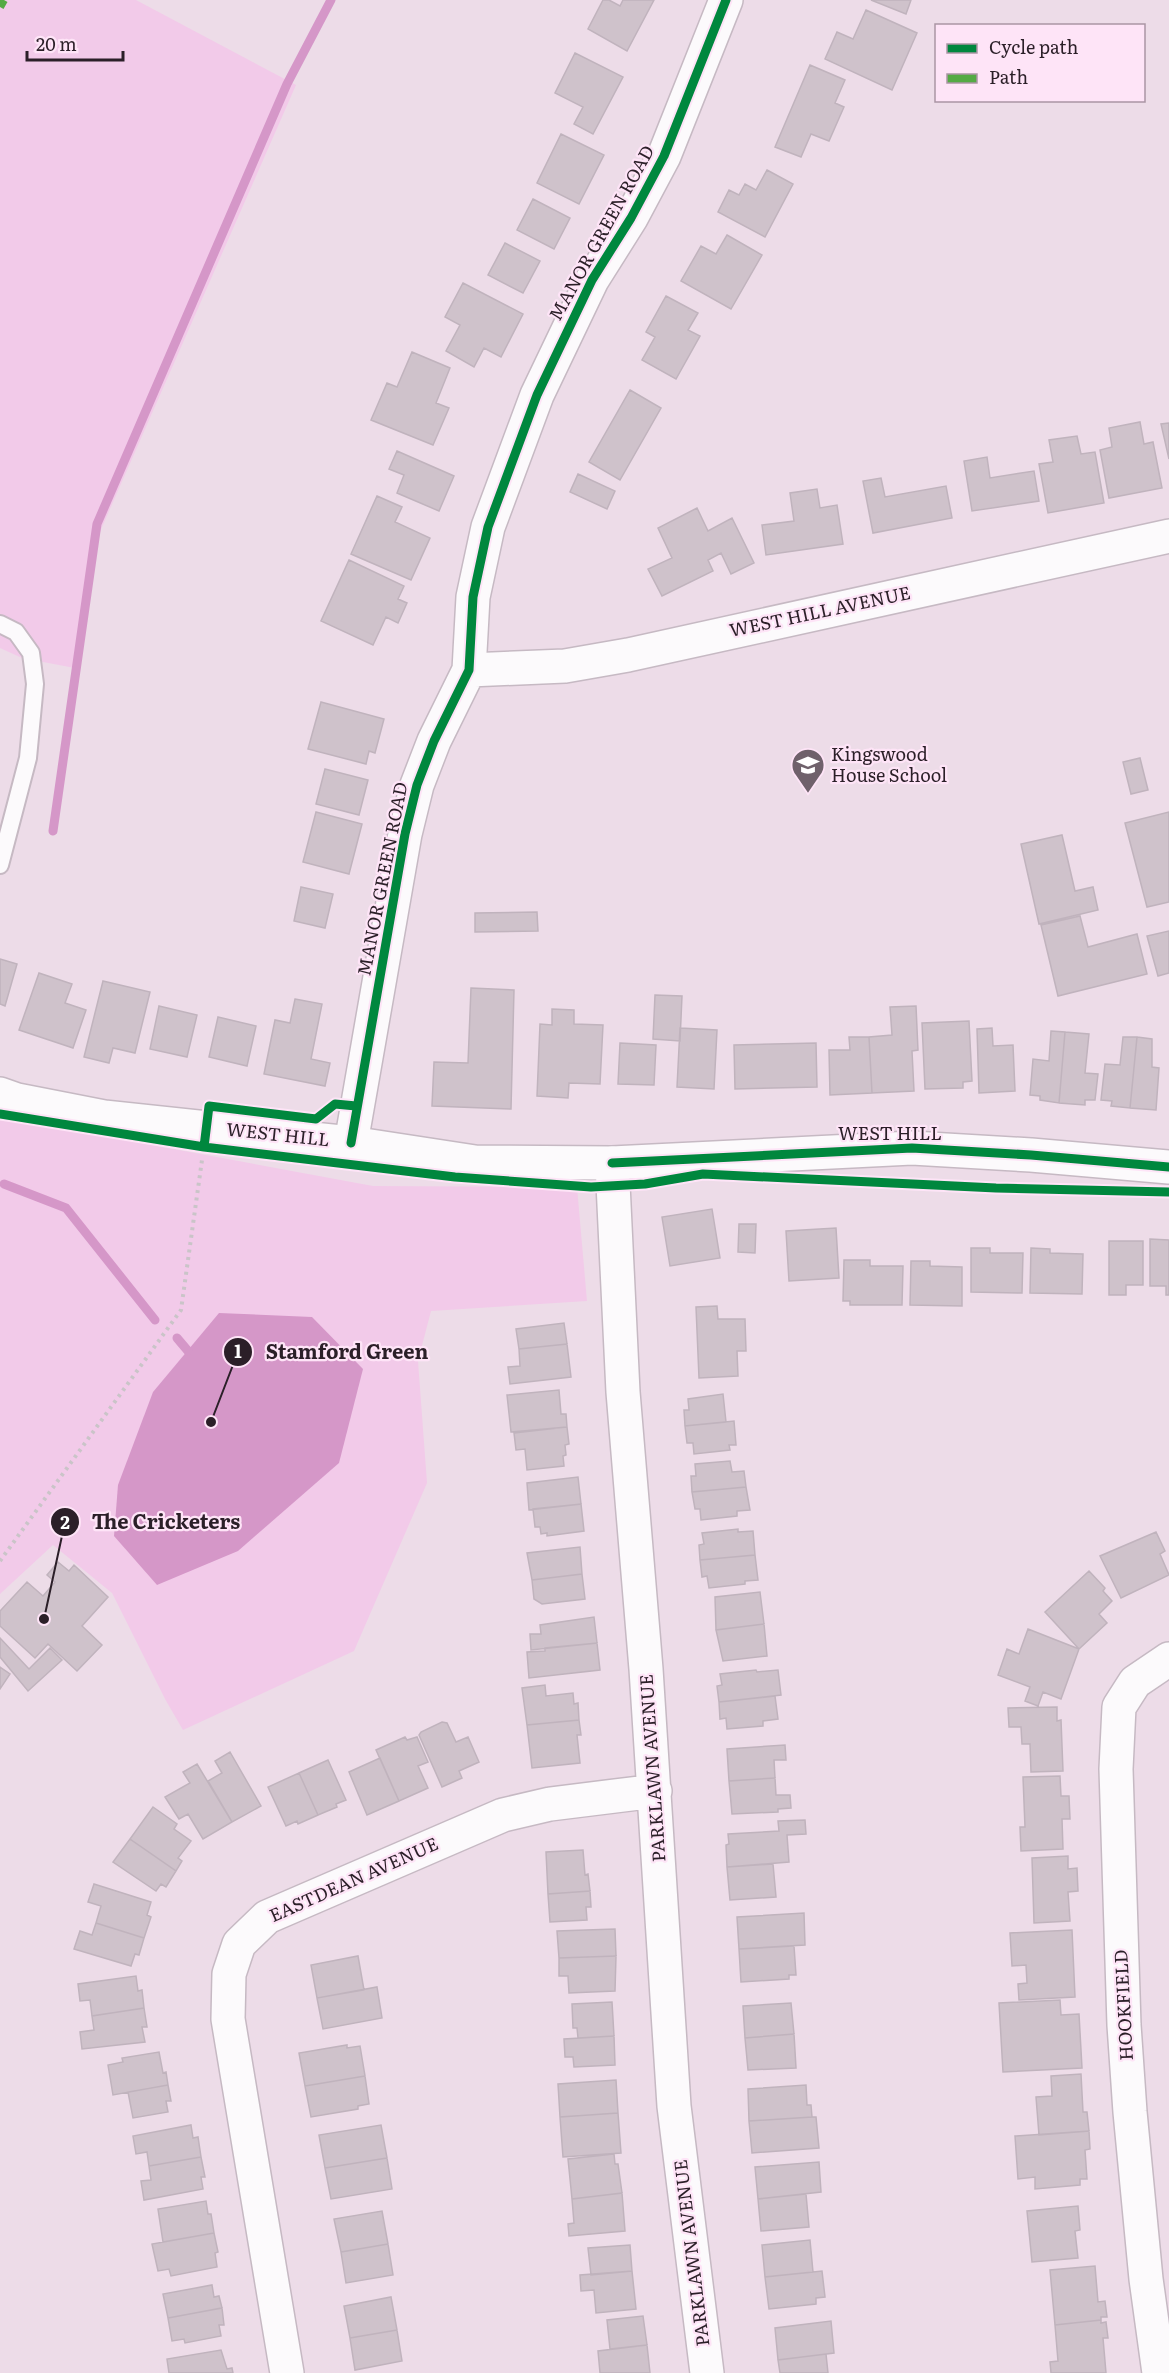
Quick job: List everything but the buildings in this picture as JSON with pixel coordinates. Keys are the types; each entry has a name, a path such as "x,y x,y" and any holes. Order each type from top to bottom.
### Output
{"street":[{"name":"MANOR GREEN ROAD","path":"351,1143 401,857 417,785 434,741 469,670 473,597 488,527 537,395 592,280 631,218 664,156 726,0"},
{"name":"WEST HILL AVENUE","path":"469,670 565,666 628,655 1169,536"},
{"name":"WEST HILL","path":"0,1094 17,1100 206,1137 351,1143 475,1162 612,1163 912,1148 1169,1167"},
{"name":"PARKLAWN AVENUE","path":"612,1163 623,1392 655,1791 674,2106 707,2373"},
{"name":"HOOKFIELD","path":"1159,2373 1146,2279 1130,2112 1124,2025 1116,1769 1119,1707 1135,1682 1169,1659"},
{"name":"EASTDEAN AVENUE","path":"287,2373 228,2019 229,1974 239,1944 267,1917 503,1815 549,1804 655,1791"}],"lane":[{"path":"0,624 16,632 32,653 35,684 28,758 0,865"}],"path":[{"path":"0,1561 181,1310 206,1137"}],"shaded area":[{"path":"0,0 136,0 296,85 99,534 80,669 22,658 0,648"},
{"path":"0,1117 373,1186 577,1187 587,1301 431,1311 418,1361 427,1483 354,1651 183,1730 112,1593 53,1545 0,1594"},
{"path":"219,1313 312,1317 363,1369 339,1463 238,1551 157,1585 114,1536 118,1485 153,1392"}],"waterway":[{"path":"53,831 97,524 287,84 331,0"},
{"path":"4,1184 66,1208 155,1320"},
{"path":"177,1338 188,1351"}],"marked path":[{"path":"0,7 4,0"}],"cycle path":[{"path":"351,1143 405,834 417,785 434,741 469,670 473,597 488,527 537,395 592,280 631,218 664,156 726,0"},
{"path":"204,1147 209,1106 316,1119 335,1104 356,1106"},
{"path":"0,1114 204,1147 455,1177 591,1187 645,1184 703,1174 996,1188 1169,1192"},
{"path":"612,1163 912,1148 1169,1167"}],"place":[{"name":"Kingswood House School","path":"808,794"},
{"name":"Stamford Green","path":"211,1422"},
{"name":"The Cricketers","path":"44,1619"}]}
